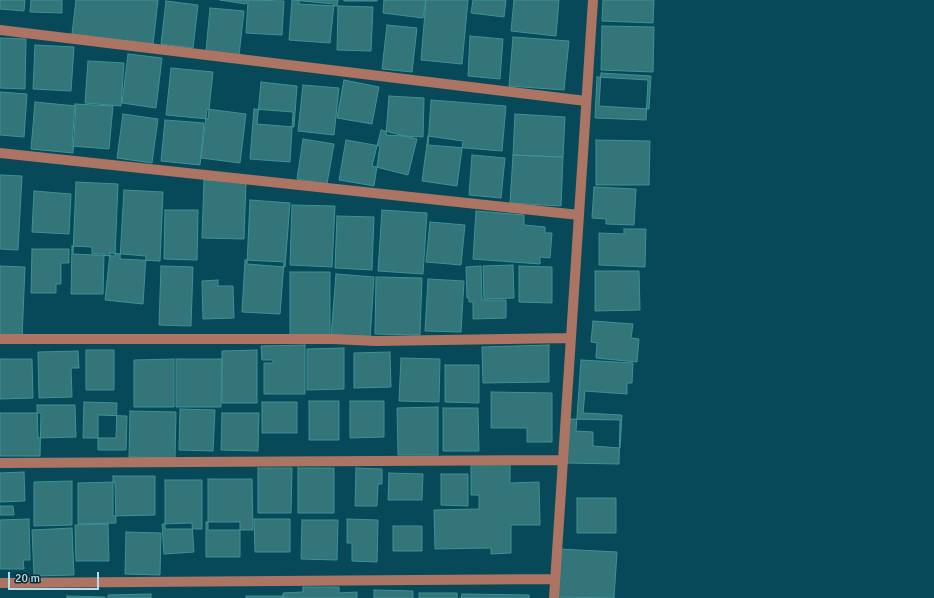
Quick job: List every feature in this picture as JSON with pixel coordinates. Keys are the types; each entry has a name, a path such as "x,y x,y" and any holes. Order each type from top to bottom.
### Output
{"street":[{"path":"554,598 593,0"},
{"path":"0,30 586,101"},
{"path":"0,153 579,214"},
{"path":"0,339 333,339 376,341 571,338"},
{"path":"0,463 563,460"},
{"path":"0,583 555,579"}],"building":[{"path":"0,0 25,0 24,11 0,9"},
{"path":"31,0 62,0 62,13 30,12"},
{"path":"76,0 158,0 153,44 72,34"},
{"path":"220,0 247,0 246,4"},
{"path":"248,0 284,1 282,35 246,33"},
{"path":"292,0 334,4 330,43 289,40"},
{"path":"299,0 338,0 337,6 299,4"},
{"path":"377,0 377,1 344,1"},
{"path":"384,0 426,0 423,18 383,13"},
{"path":"426,0 468,0 462,64 421,60"},
{"path":"473,0 506,0 504,17 471,13"},
{"path":"514,0 559,0 556,36 511,31"},
{"path":"603,0 654,0 653,23 602,21"},
{"path":"166,1 198,5 193,48 161,44"},
{"path":"338,6 373,7 371,51 337,50"},
{"path":"210,8 244,11 239,55 206,51"},
{"path":"387,25 417,28 412,72 382,69"},
{"path":"602,26 654,27 653,72 601,70"},
{"path":"470,36 503,39 500,79 468,76"},
{"path":"513,37 569,41 564,90 509,86"},
{"path":"0,38 26,39 25,89 0,88"},
{"path":"35,45 74,47 71,91 33,89"},
{"path":"128,54 162,58 156,108 122,103"},
{"path":"88,61 124,63 121,106 85,103"},
{"path":"171,68 213,72 208,119 166,115"},
{"path":"601,73 651,76 649,109 599,106"},
{"path":"597,77 648,80 646,120 595,118"},
{"path":"344,80 379,87 372,124 337,118"},
{"path":"261,82 297,86 294,127 257,124"},
{"path":"303,85 339,88 334,135 298,131"},
{"path":"0,92 27,94 24,137 0,135"},
{"path":"389,96 424,98 423,137 386,135"},
{"path":"431,100 506,106 502,151 428,145"},
{"path":"35,102 76,106 73,153 31,149"},
{"path":"75,104 113,106 109,149 72,146"},
{"path":"207,109 246,114 240,163 201,158"},
{"path":"254,109 293,112 290,162 250,159"},
{"path":"123,114 158,119 152,163 117,158"},
{"path":"515,114 565,117 563,157 513,155"},
{"path":"165,120 204,123 200,165 161,161"},
{"path":"381,130 417,139 408,175 372,166"},
{"path":"428,136 463,141 457,186 422,181"},
{"path":"303,139 334,144 327,184 297,179"},
{"path":"346,140 380,146 374,186 339,180"},
{"path":"596,140 650,141 649,185 596,185"},
{"path":"472,155 505,158 501,198 469,195"},
{"path":"513,155 563,157 561,206 510,203"},
{"path":"0,175 22,176 18,250 0,249"},
{"path":"204,180 246,182 244,239 202,238"},
{"path":"76,182 118,184 115,256 73,254"},
{"path":"594,187 636,189 634,225 606,224 606,219 592,218"},
{"path":"124,190 163,192 160,261 120,259"},
{"path":"34,191 71,194 69,234 32,232"},
{"path":"250,200 290,203 285,267 247,264"},
{"path":"292,205 335,206 332,267 290,265"},
{"path":"165,210 198,210 197,260 164,259"},
{"path":"382,210 427,213 423,274 378,271"},
{"path":"476,211 524,215 524,225 545,227 545,233 552,233 550,258 540,257 540,264 473,259"},
{"path":"337,216 374,217 372,270 335,268"},
{"path":"430,222 465,225 461,265 426,262"},
{"path":"624,229 646,229 645,267 599,265 599,233 624,234"},
{"path":"72,246 92,247 92,254 104,254 103,294 71,294"},
{"path":"32,249 69,249 69,263 61,263 61,284 56,284 56,293 31,293"},
{"path":"110,253 146,256 143,304 105,300"},
{"path":"245,260 284,262 280,314 242,312"},
{"path":"513,265 514,298 484,299 483,266"},
{"path":"0,266 25,267 22,339 0,338"},
{"path":"161,266 193,267 191,326 159,325"},
{"path":"481,266 482,300 506,300 506,318 473,319 473,302 469,302 469,298 467,298 466,267"},
{"path":"519,266 552,267 552,303 519,302"},
{"path":"595,271 639,271 640,310 595,311"},
{"path":"290,272 330,272 330,338 290,338"},
{"path":"336,274 374,277 370,340 331,337"},
{"path":"376,277 422,278 420,335 375,334"},
{"path":"428,279 464,281 461,332 425,331"},
{"path":"218,280 218,286 233,286 234,318 203,319 202,281"},
{"path":"593,321 633,324 631,338 639,339 637,362 596,358 597,343 591,342"},
{"path":"305,345 305,394 264,394 264,363 273,363 273,360 262,360 261,346"},
{"path":"549,345 549,382 483,383 482,347"},
{"path":"344,348 344,389 307,390 307,349"},
{"path":"86,350 114,350 114,390 86,390"},
{"path":"257,350 257,403 222,403 222,351"},
{"path":"78,351 79,368 71,368 72,397 39,398 38,352"},
{"path":"390,352 391,387 354,388 354,353"},
{"path":"401,358 440,359 439,402 399,401"},
{"path":"0,359 32,359 33,398 0,399"},
{"path":"174,359 174,407 134,407 134,360"},
{"path":"176,359 222,359 221,407 176,407"},
{"path":"581,360 633,363 632,383 627,383 627,394 585,391 583,413 622,415 620,448 593,446 593,432 576,431"},
{"path":"445,365 479,365 479,403 445,402"},
{"path":"491,392 552,393 552,442 527,442 527,428 491,428"},
{"path":"309,401 339,401 339,440 309,440"},
{"path":"350,401 384,401 384,437 350,438"},
{"path":"84,402 117,403 116,438 83,438"},
{"path":"262,402 297,402 297,433 262,433"},
{"path":"37,405 75,405 76,437 38,438"},
{"path":"438,407 438,455 398,455 397,408"},
{"path":"443,408 478,408 479,451 443,451"},
{"path":"180,409 215,410 213,451 179,450"},
{"path":"130,411 176,412 175,458 129,457"},
{"path":"0,413 41,413 40,456 0,456"},
{"path":"222,413 259,413 258,451 221,450"},
{"path":"98,415 127,416 126,450 98,450"},
{"path":"568,419 620,420 619,464 567,463"},
{"path":"471,464 510,464 510,483 539,482 540,525 511,525 511,553 491,554 491,548 435,549 434,510 479,509 479,495 471,495"},
{"path":"258,468 292,468 291,513 258,513"},
{"path":"298,468 334,468 334,513 298,513"},
{"path":"356,468 382,469 382,484 378,484 377,506 355,506"},
{"path":"24,472 25,501 0,502 0,473"},
{"path":"389,473 423,474 422,500 388,500"},
{"path":"441,474 468,474 468,506 441,505"},
{"path":"113,476 155,476 155,515 113,516"},
{"path":"208,479 252,479 253,530 208,530"},
{"path":"165,480 202,480 202,529 165,529"},
{"path":"72,481 72,525 34,526 34,482"},
{"path":"115,482 116,523 78,524 78,483"},
{"path":"577,498 616,498 616,533 577,533"},
{"path":"0,506 13,506 14,515 0,515"},
{"path":"29,519 30,560 23,560 24,569 0,569 0,520"},
{"path":"254,519 290,519 290,552 255,552"},
{"path":"347,519 378,520 377,562 352,561 352,543 347,543"},
{"path":"302,520 338,520 337,560 301,559"},
{"path":"206,522 240,522 240,557 206,557"},
{"path":"192,523 194,552 164,554 162,524"},
{"path":"108,524 109,561 76,561 75,525"},
{"path":"393,526 422,526 422,551 393,551"},
{"path":"72,528 74,575 34,576 32,530"},
{"path":"126,532 161,533 160,575 125,574"},
{"path":"559,549 617,552 614,598 556,597"},
{"path":"303,587 339,587 339,593 357,592 357,598 283,598 283,593 303,592"},
{"path":"374,590 413,591 413,598 374,598"},
{"path":"419,593 457,593 457,598 419,598"},
{"path":"151,594 151,598 108,598 108,595"},
{"path":"462,594 529,595 529,598 461,598"},
{"path":"67,596 105,597 105,598 67,598"},
{"path":"246,596 284,596 284,598 246,598"}]}
